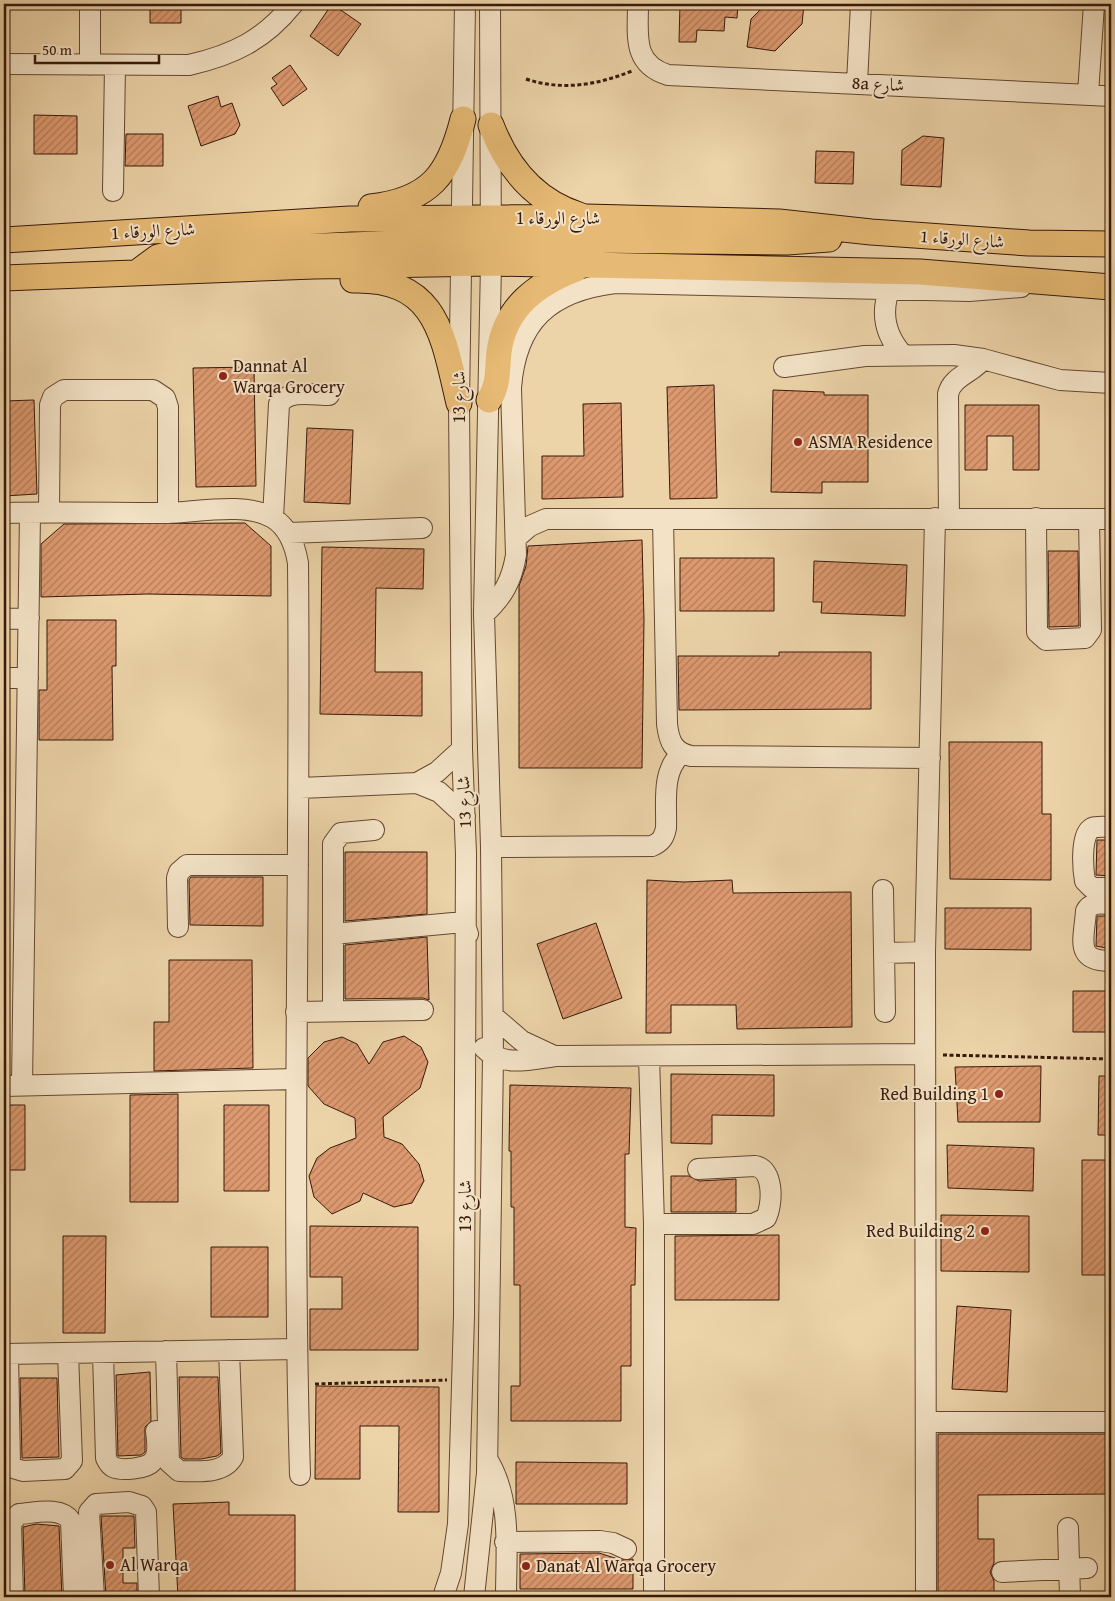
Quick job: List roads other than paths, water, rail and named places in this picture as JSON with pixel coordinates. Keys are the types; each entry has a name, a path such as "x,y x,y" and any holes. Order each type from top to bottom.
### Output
{"main road":[{"path":"350,219 362,209 401,202 427,188 452,154 463,119"},
{"path":"491,125 505,156 527,183 554,204 586,217"},
{"name":"شارع الورقاء 1","path":"4,278 314,266 461,241 491,228 586,217 779,222 871,232 1029,243 1111,244"},
{"name":"شارع الورقاء 1","path":"4,240 350,219 461,241 490,264 588,264 920,272 1009,277 1043,282 1111,287"},
{"path":"138,273 158,257 181,251 461,241 473,248 491,228 787,242 871,232"},
{"path":"489,400 497,381 501,341 517,308 525,298 546,282 588,264"},
{"path":"314,266 334,279 381,281 415,296 432,316 439,330 459,404"}],"street":[{"path":"90,4 90,65"},
{"path":"4,64 189,66 219,58 247,46 271,28 292,4"},
{"name":"شارع 13","path":"443,1597 451,1573 457,1537 462,1380 466,1079 465,816 462,749 459,404 465,4"},
{"name":"شارع 13","path":"474,1597 487,1458 493,1091 491,847 484,614 491,228 490,4"},
{"name":"8a شارع","path":"638,4 639,49 647,64 659,72 668,75 1111,96"},
{"path":"857,83 861,4"},
{"path":"1088,94 1094,4"},
{"path":"113,191 115,66"},
{"path":"484,614 497,602 507,588 513,572 516,538 511,388 513,367 518,346 529,327 540,312 554,300 576,290 615,283 988,291 1043,282"},
{"path":"890,288 884,308 886,329 890,338 903,355"},
{"path":"784,367 858,356 954,355 983,359 1043,377 1111,383"},
{"path":"926,1597 925,952 930,758 948,394 957,380 974,370 983,359"},
{"path":"168,512 168,406 162,394 153,390 64,390 53,397 50,406 29,618 13,1085 296,1078"},
{"path":"273,518 279,404 283,398 290,395 330,395"},
{"path":"515,487 525,502 546,519"},
{"path":"4,513 244,510 259,512 273,518 289,533 296,547 298,563 300,788 296,1012 296,1349 300,1475"},
{"path":"1036,518 1037,632 1046,640 1085,638 1091,630 1089,519"},
{"path":"516,538 530,526 546,519 1111,519"},
{"path":"663,519 667,724 672,746 681,754 701,757 930,758"},
{"path":"289,533 422,528"},
{"path":"4,619 29,618"},
{"path":"4,678 28,678"},
{"path":"417,783 438,772 462,749"},
{"path":"491,847 652,846 659,842 666,828 668,773 675,760 681,754"},
{"path":"300,788 417,783 439,792 465,816"},
{"path":"1111,828 1093,828 1088,831 1084,843 1085,881 1092,888 1111,888"},
{"path":"333,1011 333,844 341,833 374,830"},
{"path":"178,927 177,878 178,872 187,864 298,865"},
{"path":"883,890 884,1012"},
{"path":"1111,904 1092,904 1088,907 1086,911 1084,944 1087,957 1093,960 1111,961"},
{"path":"333,934 464,922 474,953 477,1037 483,1047 493,1056 512,1061 556,1056 925,1054"},
{"path":"884,953 925,952"},
{"path":"296,1012 423,1010"},
{"path":"493,1016 522,1041 556,1056"},
{"path":"493,1091 522,1068 556,1056"},
{"path":"648,1056 654,1224 654,1597"},
{"path":"654,1224 753,1224 766,1218 770,1208 769,1182 767,1174 762,1168 755,1166 698,1169"},
{"path":"68,1353 72,1461 65,1469 23,1471 13,1468 10,1463 6,1354 296,1349"},
{"path":"160,1352 169,1462 179,1471 186,1471 222,1469 229,1464 233,1457 229,1350"},
{"path":"103,1353 106,1458 109,1465 116,1469 123,1469 146,1466 153,1462 156,1455 160,1352"},
{"path":"927,1422 1111,1422"},
{"path":"487,1458 501,1490 511,1588"},
{"path":"94,1597 89,1512 96,1504 129,1502 142,1506 146,1512 149,1597"},
{"path":"13,1597 11,1523 19,1514 62,1512 71,1521 74,1597"},
{"path":"1068,1528 1078,1569 1070,1597"},
{"path":"506,1542 600,1541 614,1543 626,1549"},
{"path":"1002,1572 1078,1569"}],"place":[{"name":"Dannat Al Warqa Grocery","path":"223,376"},
{"name":"ASMA Residence","path":"798,442"},
{"name":"Red Building 1","path":"999,1094"},
{"name":"Red Building 2","path":"985,1231"},
{"name":"Al Warqa","path":"110,1565"},
{"name":"Danat Al Warqa Grocery","path":"526,1566"}]}
